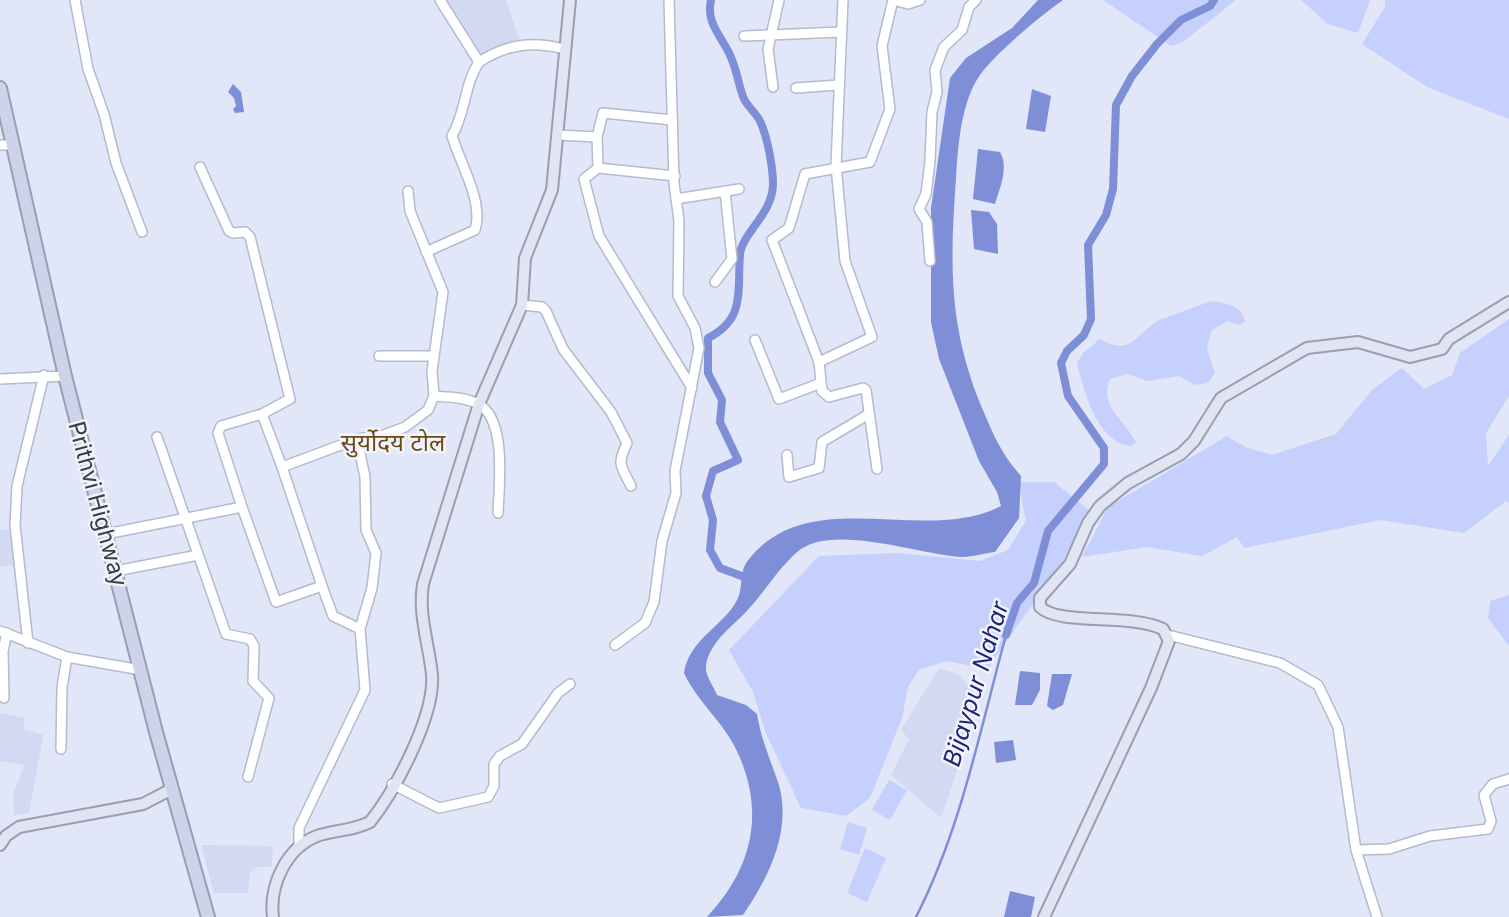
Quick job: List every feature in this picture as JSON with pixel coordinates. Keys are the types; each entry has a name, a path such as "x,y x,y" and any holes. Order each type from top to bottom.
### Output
{"highway":[{"name":"Prithvi Highway","path":"0,88 5,145 172,789 208,917"}],"main road":[{"path":"273,917 275,886 299,846 315,837 370,822 417,742 424,721 432,677 422,611 423,584 479,404 522,305 525,258 552,190 570,0"},
{"path":"1044,917 1167,650 1168,635 1155,625 1137,620 1057,616 1040,607 1040,598 1070,564 1088,523 1100,506 1128,483 1181,454 1194,441 1221,398 1307,348 1357,342 1410,357 1442,349 1449,339 1509,302"},
{"path":"2,838 19,827 143,804 172,789"}],"street":[{"path":"75,0 87,47 88,69 104,114 116,163 142,232"},
{"path":"440,0 478,62"},
{"path":"615,645 645,623 654,601 662,541 676,493 675,471 692,388 699,337 678,296 669,0"},
{"path":"773,87 768,66 770,34 779,0"},
{"path":"819,362 872,337 845,261 836,166 843,0"},
{"path":"877,469 863,388 829,397 822,391 819,362 772,240 789,228 802,177 823,173 836,166 870,162 890,109 882,46 893,0 908,4 920,0"},
{"path":"930,261 927,222 919,209 926,194 930,161 932,112 937,92 935,70 944,47 962,30 969,7 976,0"},
{"path":"744,36 841,32"},
{"path":"426,252 475,230 477,224 475,204 452,136 461,121 469,77 478,62 519,43 564,49"},
{"path":"796,88 838,85"},
{"path":"597,168 597,137 603,113 672,120"},
{"path":"557,135 597,137"},
{"path":"200,167 228,229 233,233 245,232 250,237 290,399 262,414 219,429 276,602 322,586"},
{"path":"675,176 597,168 584,179 599,236 692,388"},
{"path":"676,199 738,189"},
{"path":"282,467 357,439 381,436 405,427 428,410 434,396 433,356 443,292 410,211 408,191"},
{"path":"715,282 732,259 725,191"},
{"path":"522,305 542,307 546,311 563,349 611,412 627,443 619,455 619,463 631,486"},
{"path":"755,340 779,400 821,383"},
{"path":"379,356 433,356"},
{"path":"28,643 15,525 17,486 44,375"},
{"path":"0,379 65,376"},
{"path":"434,396 479,404 494,427 501,464 498,513"},
{"path":"262,414 333,616 360,629"},
{"path":"787,455 789,477 818,468 822,437 869,414"},
{"path":"157,437 226,634 250,639 254,646 253,681 269,698 248,778"},
{"path":"299,846 299,828 365,690 360,629 372,588 376,553 366,530 365,477 357,439"},
{"path":"106,534 243,507"},
{"path":"117,571 198,555"},
{"path":"4,698 3,632 67,657 141,670"},
{"path":"1168,635 1280,663 1318,685 1338,727 1356,849 1377,917"},
{"path":"61,749 62,687 67,657"},
{"path":"392,784 439,808 488,797 494,786 494,764 500,756 522,744 558,693 570,684"},
{"path":"1356,849 1389,849 1430,836 1488,829 1491,821 1484,795 1493,784 1509,779"}],"shaded area":[{"path":"446,0 506,0 519,39 480,57"},
{"path":"1103,0 1236,0 1183,42 1171,46"},
{"path":"1301,0 1370,0 1358,33 1328,24"},
{"path":"1385,0 1509,0 1509,119 1427,87 1362,44 1385,7"},
{"path":"1212,301 1237,309 1245,322 1239,325 1227,321 1211,331 1207,349 1215,373 1208,383 1196,385 1179,376 1147,381 1128,374 1110,379 1107,397 1110,405 1136,442 1132,446 1120,443 1110,436 1094,415 1084,388 1077,363 1083,353 1100,339 1120,346 1127,345 1160,320"},
{"path":"1509,319 1509,396 1486,433 1488,466 1509,435 1509,503 1506,501 1464,533 1380,520 1244,548 1237,537 1202,556 1147,547 1082,557 1108,507 1227,436 1245,447 1272,455 1336,434 1372,390 1402,368 1424,389 1452,375 1460,353"},
{"path":"1018,482 1054,482 1089,510 1055,572 988,669 946,661 919,670 908,687 902,718 870,798 846,816 801,808 765,731 753,692 729,650 819,556 897,553 980,561 1008,550 1026,521"},
{"path":"13,529 15,565 0,567 0,530"},
{"path":"1509,595 1509,646 1488,618 1490,601"},
{"path":"939,668 958,674 972,690 971,716 962,756 941,818 891,775 909,739 901,730"},
{"path":"0,713 25,718 23,729 43,735 29,814 14,815 13,795 24,765 0,761"},
{"path":"889,780 907,790 890,820 872,810"},
{"path":"848,822 867,828 859,855 840,849"},
{"path":"201,845 273,846 271,867 257,867 250,873 248,893 214,893"},
{"path":"865,848 886,858 867,902 847,893"}],"water":[{"path":"1038,0 1063,0 996,56 980,75 969,98 958,152 953,239 954,294 963,350 990,427 1003,452 1021,476 1019,518 995,552 963,557 853,540 811,544 788,560 748,610 713,647 707,662 708,676 717,695 746,705 757,714 778,782 783,817 776,852 762,885 743,915 707,917 723,898 744,859 750,838 751,795 736,749 684,673 693,651 737,600 743,569 749,559 774,536 804,524 836,519 938,520 971,517 1001,506 997,492 979,461 939,359 931,322 931,208 950,78 966,58 1012,28"},
{"path":"233,84 241,92 244,112 235,113 233,109 236,106 234,98 228,92"},
{"path":"1032,89 1051,96 1045,132 1026,129"},
{"path":"978,149 1000,152 1003,158 1003,178 995,204 973,199"},
{"path":"971,210 989,212 997,224 998,254 974,249"},
{"path":"1020,671 1040,673 1040,690 1032,705 1015,705"},
{"path":"1052,674 1072,674 1063,705 1053,710 1047,706"},
{"path":"1013,740 1016,760 996,763 994,742"},
{"path":"1010,891 1035,897 1031,917 1004,917"}],"waterway":[{"path":"711,0 712,22 732,59 744,99 763,127 773,177 772,195 768,205 742,247 739,292 734,313 729,322 708,338 708,373 722,400 720,422 738,460 713,471 706,496 713,520 710,550 720,568 747,578 746,581"},
{"name":"Bijaypur Nahar","path":"1006,635 1017,603 1034,583 1048,531 1104,464 1104,448 1068,396 1061,363 1067,351 1084,335 1091,319 1088,245 1106,215 1113,189 1116,105 1132,76 1157,44 1181,20 1210,6 1214,0"},
{"name":"Bijaypur Nahar","path":"916,917 932,884 957,814 1006,635"}],"district":[{"name":"सुर्योदय टोल","path":"393,443"}]}
